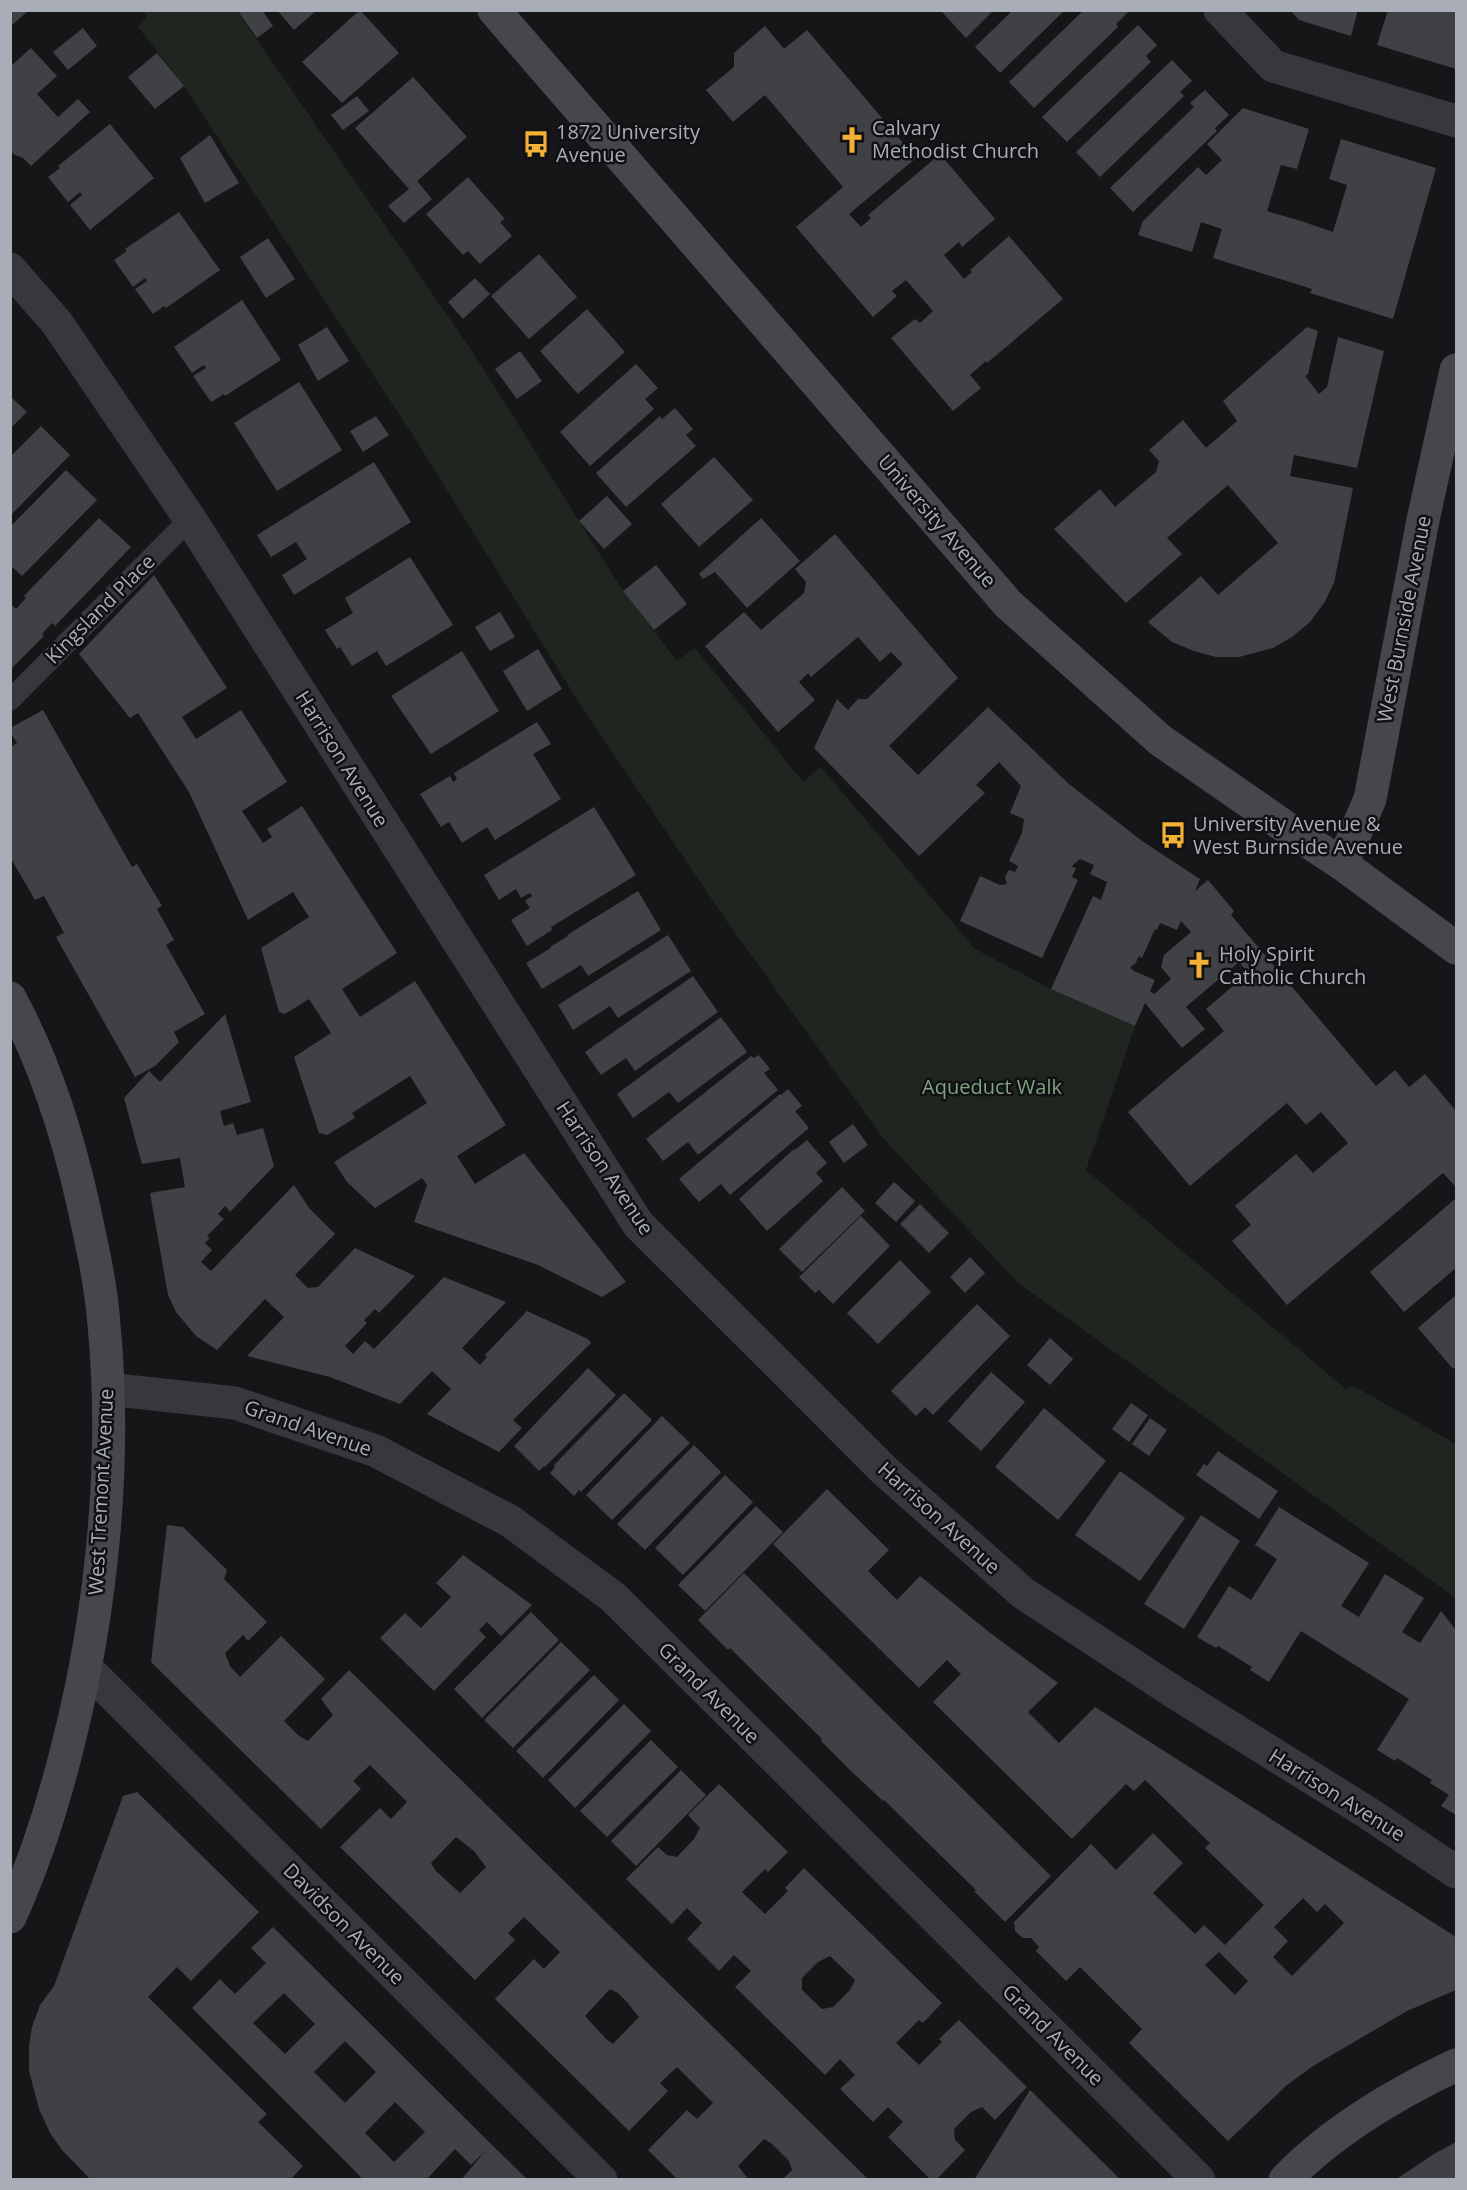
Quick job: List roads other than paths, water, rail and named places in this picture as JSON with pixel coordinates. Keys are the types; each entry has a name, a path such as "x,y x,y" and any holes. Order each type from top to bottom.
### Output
{"main road":[{"name":"University Avenue","path":"494,10 1008,603 1160,740 1342,864 1456,948"},
{"name":"West Burnside Avenue","path":"1342,864 1370,799 1423,520 1456,370"},
{"name":"West Tremont Avenue","path":"10,998 42,1065 74,1163 98,1275 108,1389 107,1462 101,1555 86,1668 44,1835 10,1917"},
{"path":"1285,2180 1308,2158 1359,2119 1414,2085 1456,2064"}],"street":[{"path":"1220,10 1273,66 1456,121"},
{"name":"Harrison Avenue","path":"10,269 57,323 190,519 638,1224 886,1472 1023,1593 1177,1694 1368,1813 1456,1872"},
{"name":"Grand Avenue","path":"108,1389 235,1403 376,1451 510,1521 613,1597 1199,2180"},
{"name":"Davidson Avenue","path":"86,1668 601,2180"}],"lane":[{"name":"Kingsland Place","path":"10,700 190,519"}],"place":[{"name":"Calvary Methodist Church","path":"852,140"},
{"name":"1872 University Avenue","path":"536,144"},
{"name":"University Avenue & West Burnside Avenue","path":"1173,835"},
{"name":"Holy Spirit Catholic Church","path":"1199,965"}],"park label":[{"name":"Aqueduct Walk","path":"992,1087"}]}
